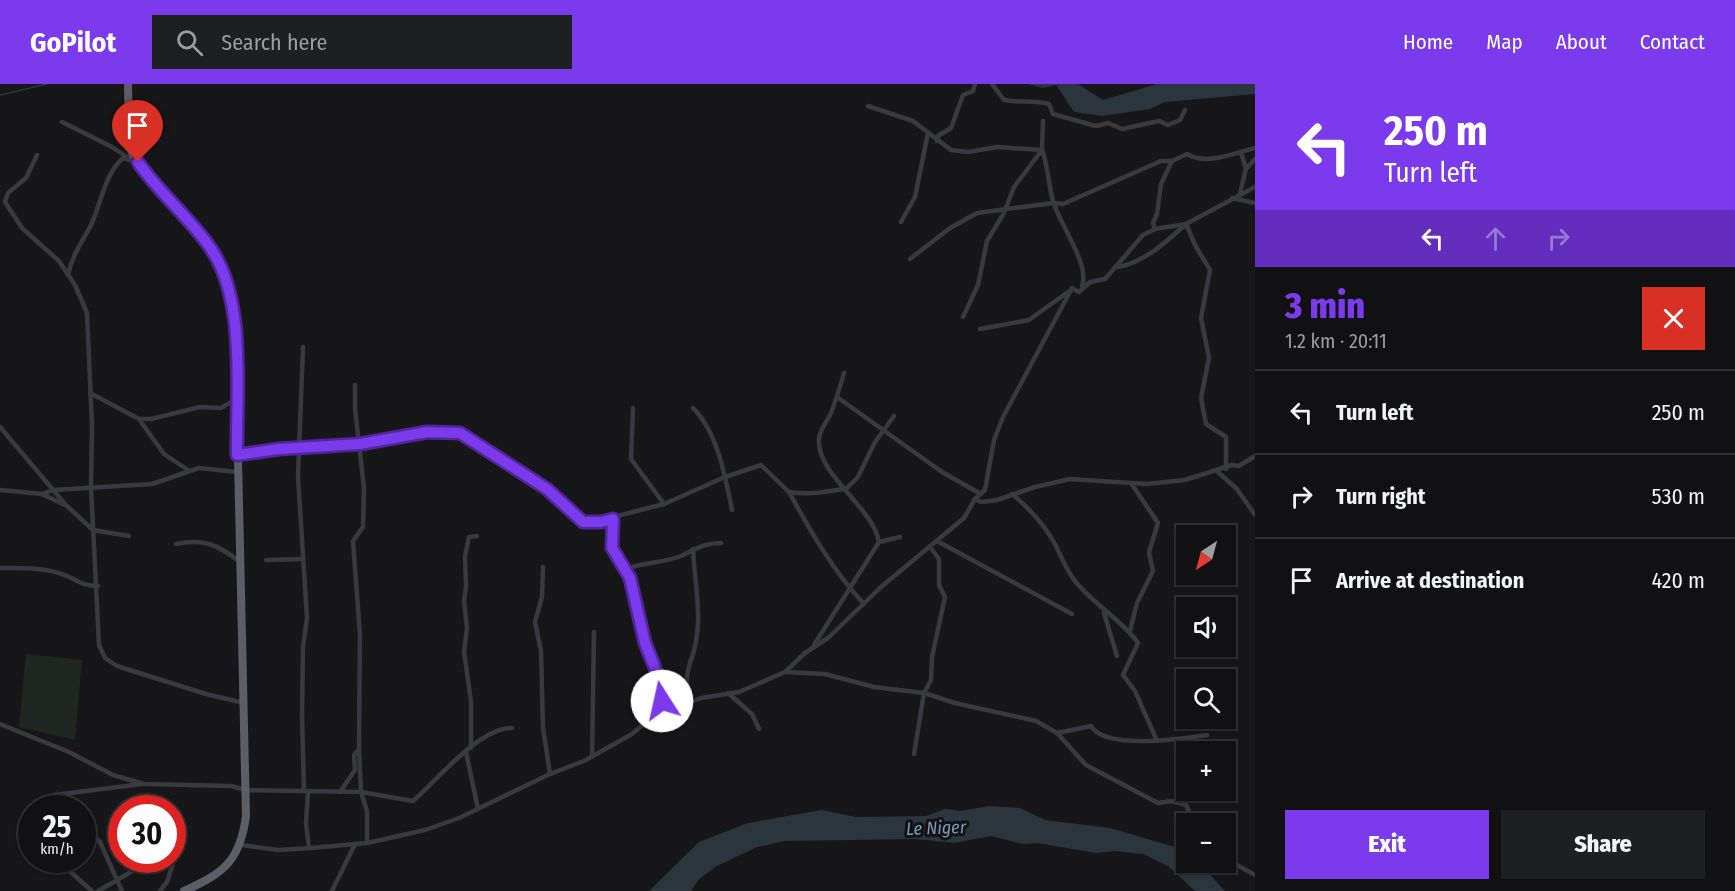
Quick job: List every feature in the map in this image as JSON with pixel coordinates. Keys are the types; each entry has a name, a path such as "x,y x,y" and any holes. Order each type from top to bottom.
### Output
{"highway":[{"path":"128,84 129,146 134,161 209,246 224,270 232,296 236,325 237,472 246,816 241,845 222,871 184,891"}],"street":[{"path":"937,141 938,136 951,128 963,95 973,91 975,84"},
{"path":"992,84 1004,100 1023,104 1036,100 1049,104 1053,114 1096,126 1108,123 1122,129 1159,122 1168,125 1180,120 1185,110"},
{"path":"868,105 902,116 951,150 968,152 997,147 1042,150"},
{"path":"1043,121 1042,150 1053,203 1077,253 1085,279 1079,292 1072,288"},
{"path":"62,122 112,147 134,161"},
{"path":"901,222 915,197 928,133"},
{"path":"910,259 950,228 977,213 1053,203 1064,204 1161,160 1172,161 1187,154 1196,159 1205,159 1255,148"},
{"path":"963,317 978,285 987,241 1006,208 1014,187 1042,150"},
{"path":"1241,152 1246,169"},
{"path":"38,155 26,178 8,193 5,202 22,228 46,248 68,275 87,313 91,488 98,586 95,598 99,645 105,658 117,666 206,694 244,703"},
{"path":"68,275 72,258 93,220 113,170 123,158 134,161"},
{"path":"1240,193 1246,169 1255,159"},
{"path":"1155,229 1153,223 1157,214 1161,184 1172,161"},
{"path":"1118,267 1130,265 1158,248 1186,224 1240,193 1255,188"},
{"path":"1232,198 1255,203"},
{"path":"1082,286 1105,279 1118,267 1143,235 1155,229 1186,224"},
{"path":"1186,224 1210,270 1201,318 1209,358 1201,407 1206,424 1226,437 1226,469"},
{"path":"980,329 1029,320 1072,288"},
{"path":"806,653 828,638 964,518 975,500 985,490 994,440 1003,417 1072,288"},
{"path":"303,347 299,448 303,559 306,572 304,596 307,618 302,715 309,848"},
{"path":"241,845 278,850 309,848 367,843 425,830 478,809 550,774 592,757 632,734 654,715 701,698 726,692 739,692 785,672 824,633 879,542 877,532 847,489 833,474 820,448 822,429 837,397 844,373"},
{"path":"355,385 355,409 364,488 363,527 353,541 360,635 359,749 361,792 367,811 367,843"},
{"path":"90,393 140,419 151,419 200,407 221,408 236,399"},
{"path":"837,397 942,472 981,494"},
{"path":"633,408 630,459 664,504"},
{"path":"693,408 705,420 725,477 732,510"},
{"path":"789,492 812,494 825,490 847,489 858,477 894,416"},
{"path":"140,419 164,454 188,470"},
{"path":"0,427 67,506 93,530 129,536"},
{"path":"237,455 360,444 427,432 460,433 547,489 583,522 601,522 664,504 725,477 761,465 789,492 812,535 850,589 864,604"},
{"path":"975,500 989,501 1070,479 1131,483 1185,480 1218,472 1232,465 1239,466 1255,456"},
{"path":"42,494 53,490 152,484 180,476 188,470 209,468 237,472"},
{"path":"1218,472 1237,489 1255,514"},
{"path":"1130,631 1137,603 1153,571 1149,552 1158,523 1131,483"},
{"path":"0,490 42,494 67,506"},
{"path":"1012,494 1029,508 1055,543 1073,579 1103,611 1130,631 1138,643 1123,675 1135,690 1157,741"},
{"path":"613,519 612,548 626,569 645,643 664,691 654,715"},
{"path":"471,748 471,701 464,652 467,628 464,601 465,556 469,537 477,536"},
{"path":"879,542 900,537"},
{"path":"937,541 1072,614"},
{"path":"176,544 205,542 220,546 240,561"},
{"path":"626,569 642,563 681,556 704,543 721,543"},
{"path":"914,754 924,693 930,680 945,597 939,585 939,559 930,547"},
{"path":"669,710 685,693 690,665 698,644 699,627 693,549"},
{"path":"266,560 303,559"},
{"path":"543,567 542,597 535,622 541,651 543,728 550,774"},
{"path":"0,568 54,573 67,576 78,584 98,586"},
{"path":"1103,611 1117,656"},
{"path":"592,757 594,632"},
{"path":"785,672 837,676 874,687 924,693 955,703 1036,721 1057,733 1086,765 1158,803 1171,801 1186,805 1190,813"},
{"path":"726,692 744,705 759,729"},
{"path":"0,724 69,752 113,775 144,783"},
{"path":"1057,733 1091,726 1095,734 1105,738 1157,741 1207,735"},
{"path":"54,795 144,783 231,786 246,790 361,792 413,801 466,752 494,730 512,728"},
{"path":"340,792 356,770 354,755 359,749"},
{"path":"466,752 478,809"},
{"path":"96,838 100,842 122,891"},
{"path":"332,891 355,844"},
{"path":"1236,864 1255,874"},
{"path":"72,873 92,891"},
{"path":"98,891 129,873"},
{"path":"160,891 170,873"}],"shaded area":[{"path":"26,654 82,660 75,740 19,727"}],"water":[{"path":"1028,84 1078,84 1103,100 1157,84 1255,84 1255,94 1165,102 1150,109 1102,116 1074,112 1056,85 1043,88"},
{"name":"Le Niger","path":"989,806 1020,808 1045,820 1110,828 1176,847 1176,873 1208,873 1225,891 1195,891 1168,866 1143,854 1114,851 1096,853 1038,843 1023,844 991,836 954,843 916,839 785,841 757,847 717,866 699,879 691,891 649,891 699,842 748,823 822,810 856,817 926,816 945,809 961,811"}],"waterway":[{"path":"0,95 47,84"}],"route":[{"path":"138,162 156,188 209,246 224,270 232,296 236,325 237,455 279,449 360,444 427,432 460,433 564,501 576,517 583,522 613,519 612,548 630,578 645,643 664,691 662,701"}]}
